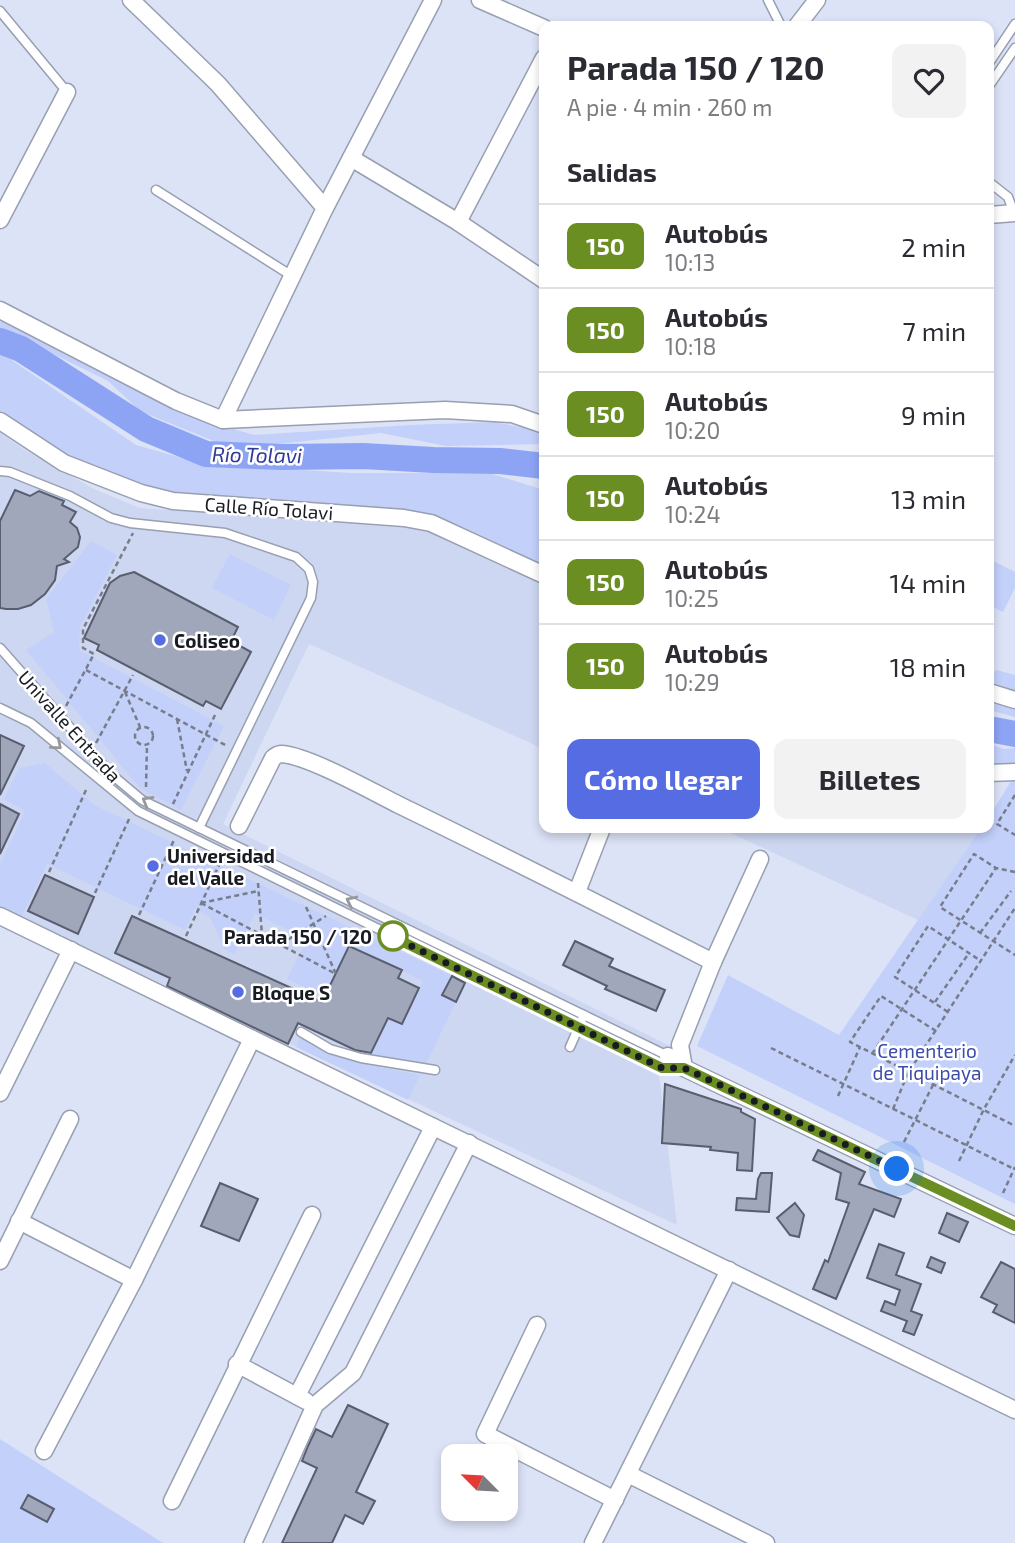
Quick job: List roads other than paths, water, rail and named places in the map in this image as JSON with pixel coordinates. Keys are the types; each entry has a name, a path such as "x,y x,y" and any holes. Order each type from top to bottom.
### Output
{"street":[{"path":"131,0 218,84 325,208"},
{"path":"223,420 325,208 433,0"},
{"path":"480,0 539,26"},
{"path":"801,21 817,0"},
{"path":"458,222 539,68"},
{"path":"0,220 67,92"},
{"path":"351,158 458,222 539,277"},
{"path":"994,215 1014,213"},
{"path":"0,310 176,401 223,420 445,410 512,414 539,423"},
{"name":"Calle Río Tolavi","path":"0,421 64,463 141,493 173,501 404,517 431,523 539,573"},
{"path":"994,694 1015,700"},
{"path":"239,826 273,758 283,754 311,763 577,892 713,962"},
{"path":"994,773 1015,772"},
{"path":"577,892 600,833"},
{"path":"684,1068 680,1045 713,962 760,859"},
{"path":"0,916 1015,1410"},
{"path":"0,1093 72,950"},
{"path":"44,1451 134,1280 252,1039"},
{"path":"665,1062 684,1068 1015,1226"},
{"path":"0,1261 70,1119"},
{"path":"297,1396 433,1127"},
{"path":"253,1543 315,1405 353,1373 469,1143"},
{"path":"172,1501 312,1215"},
{"path":"19,1221 134,1280"},
{"path":"593,1543 729,1270"},
{"path":"537,1325 485,1434 615,1500"},
{"path":"237,1364 315,1405"},
{"path":"628,1474 766,1543"}],"lane":[{"path":"768,0 778,21"},
{"path":"0,11 67,92"},
{"path":"994,56 1015,24"},
{"path":"994,79 1015,48"},
{"path":"994,186 1008,197 1014,213"},
{"path":"156,190 292,276"},
{"path":"0,471 10,472 70,496 111,518 138,524 225,533 296,557 309,569 313,582 311,598 200,828"},
{"name":"Univalle Entrada","path":"1,653 111,774 145,802 584,1015 665,1062"},
{"path":"0,708 31,723 134,808 579,1027 665,1062"},
{"path":"480,978 486,967"},
{"path":"570,1047 584,1015"},
{"path":"301,1032 330,1049 361,1058 435,1070"}],"waterway":[{"name":"Río Tolavi","path":"0,341 21,349 146,429 206,454 363,456 500,461 539,465"},
{"name":"Río Tolavi","path":"994,730 1015,734"}],"place":[{"name":"Coliseo","path":"160,640"},
{"name":"Universidad del Valle","path":"153,866"},
{"name":"Parada 150 / 120","path":"393,936"},
{"name":"Bloque S","path":"238,992"}],"park label":[{"name":"Cementerio de Tiquipaya","path":"927,1061"}]}
